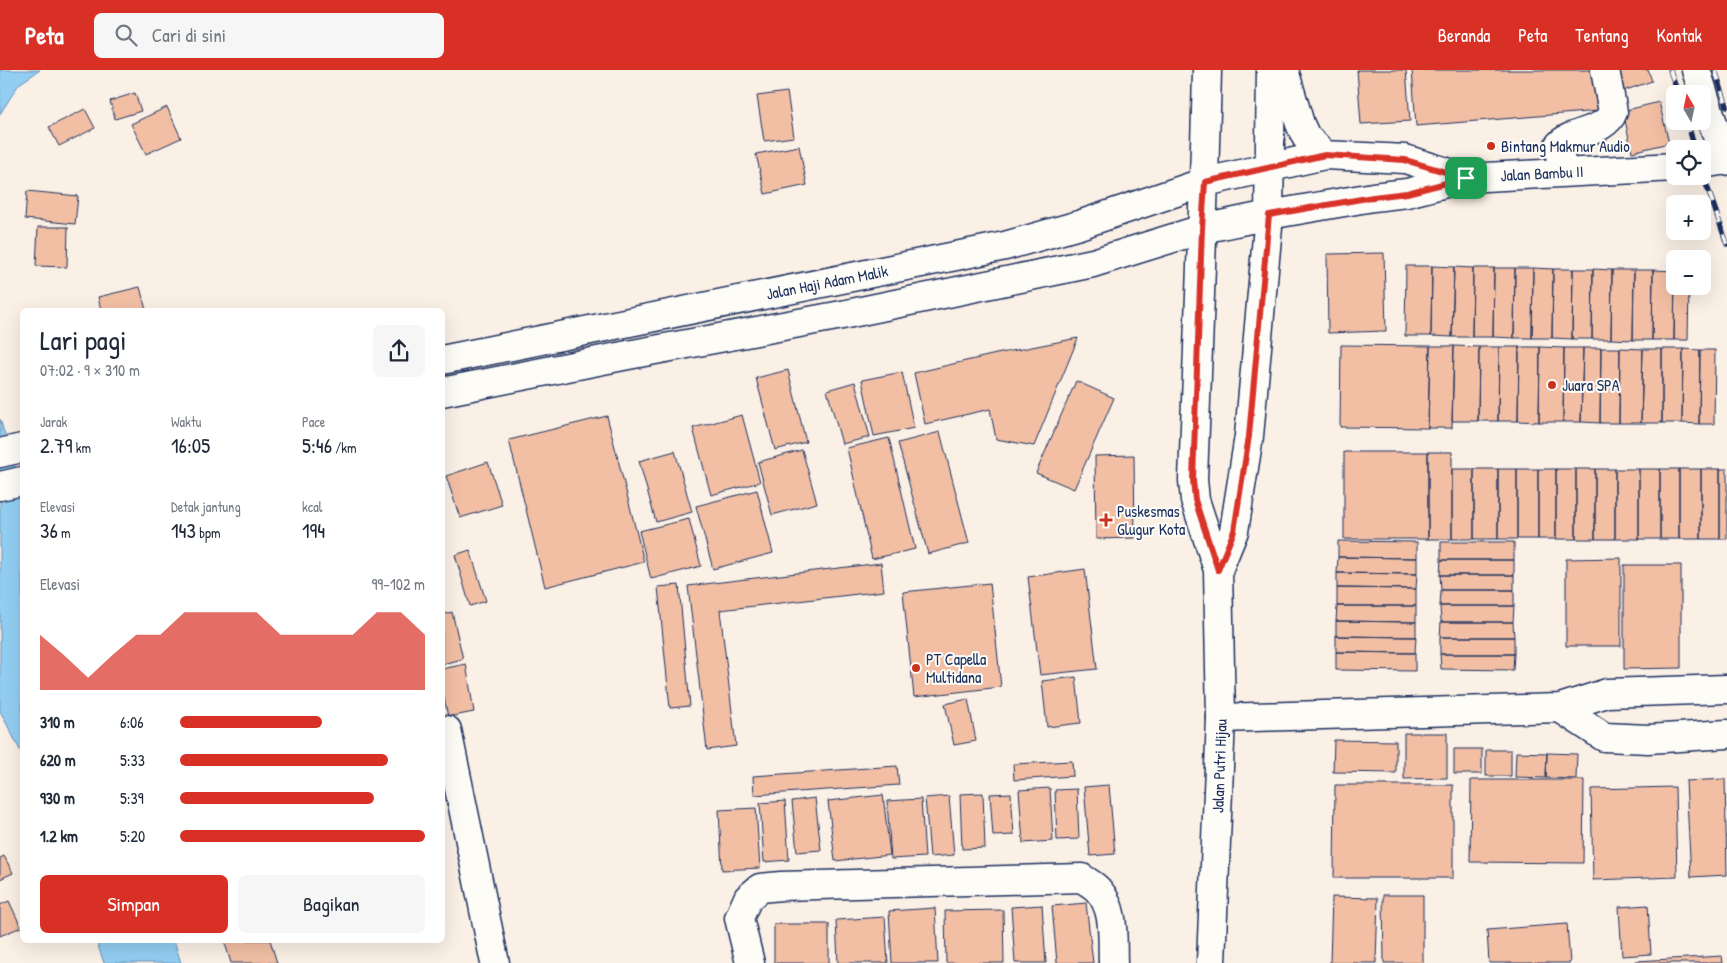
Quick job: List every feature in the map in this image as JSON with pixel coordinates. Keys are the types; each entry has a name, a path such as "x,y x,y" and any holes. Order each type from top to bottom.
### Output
{"main road":[{"name":"Jalan Putri Hijau","path":"1207,70 1205,182 1193,480 1195,500 1218,570 1221,718 1211,963"},
{"name":"Jalan Putri Hijau","path":"1218,570 1234,531 1249,436 1269,215 1271,70"},
{"path":"1284,70 1300,124 1306,137 1325,155"},
{"path":"1562,172 1559,145 1567,138 1598,127 1612,116 1613,112 1605,70"},
{"path":"1696,70 1718,162"},
{"name":"Jalan Bambu II","path":"1205,182 1325,155 1405,160 1466,178 1666,167"},
{"path":"445,391 842,315 1093,263 1202,229 1269,215 1407,193 1466,178"},
{"name":"Jalan Haji Adam Malik","path":"445,359 1004,246 1079,225 1205,182"},
{"path":"0,453 20,448"},
{"path":"0,486 20,481"},
{"path":"1221,718 1560,708 1607,693 1727,689"},
{"path":"1560,708 1604,737 1648,739 1727,734"},
{"path":"445,730 447,730 495,963"},
{"path":"750,963 739,918 748,898 760,888 1082,878 1098,890 1106,900 1111,918 1113,963"}],"water":[{"path":"0,70 40,70 19,84 0,114"},
{"path":"0,419 20,484 20,750 0,711"},
{"path":"97,943 175,943 181,963 104,963"}],"building":[{"path":"1357,70 1406,70 1410,121 1361,124"},
{"path":"1412,70 1596,70 1599,111 1416,126"},
{"path":"1616,70 1648,70 1652,81 1623,91"},
{"path":"787,92 794,137 764,141 757,96"},
{"path":"135,93 141,111 115,119 110,101"},
{"path":"1659,102 1668,140 1666,140 1666,144 1632,152 1623,111"},
{"path":"167,107 181,138 146,154 131,124"},
{"path":"85,109 95,128 59,146 49,127"},
{"path":"799,146 807,185 765,194 756,154"},
{"path":"27,191 78,196 75,224 25,219"},
{"path":"38,227 68,227 67,267 36,266"},
{"path":"1384,253 1386,331 1328,333 1327,254"},
{"path":"1406,266 1432,266 1431,336 1405,336"},
{"path":"1432,266 1454,267 1452,337 1431,336"},
{"path":"1454,267 1473,268 1472,337 1452,337"},
{"path":"1473,268 1494,268 1493,337 1472,337"},
{"path":"1494,268 1515,268 1514,338 1493,337"},
{"path":"1515,268 1533,268 1532,338 1514,338"},
{"path":"1533,268 1553,269 1552,338 1532,338"},
{"path":"1553,269 1573,269 1572,339 1552,338"},
{"path":"1573,269 1593,269 1592,339 1572,339"},
{"path":"1593,269 1612,270 1611,339 1592,339"},
{"path":"1612,270 1634,270 1633,340 1611,339"},
{"path":"1634,270 1653,270 1652,340 1633,340"},
{"path":"1653,270 1666,271 1666,295 1675,295 1674,340 1652,340"},
{"path":"140,287 145,308 101,308 98,297"},
{"path":"1675,295 1689,295 1688,340 1674,340"},
{"path":"1078,338 1034,446 996,439 990,409 925,424 914,373"},
{"path":"1341,345 1430,346 1428,428 1340,427"},
{"path":"1430,346 1454,346 1452,428 1428,428"},
{"path":"1454,346 1479,347 1478,421 1452,421"},
{"path":"1479,347 1499,347 1498,421 1478,421"},
{"path":"1499,347 1519,347 1518,421 1498,421"},
{"path":"1519,347 1540,347 1539,422 1518,421"},
{"name":"Juara SPA","path":"1540,347 1564,348 1563,422 1539,422"},
{"path":"1564,348 1583,348 1581,422 1563,422"},
{"path":"1583,348 1601,348 1600,423 1581,422"},
{"path":"1601,348 1620,348 1619,423 1600,423"},
{"path":"1620,348 1643,349 1641,423 1619,423"},
{"path":"1643,349 1662,349 1662,423 1641,423"},
{"path":"1662,349 1683,349 1682,423 1662,423"},
{"path":"1683,349 1700,350 1699,424 1682,423"},
{"path":"1700,350 1715,350 1714,424 1699,424"},
{"path":"788,370 806,442 775,450 756,378"},
{"path":"902,372 914,428 874,436 862,380"},
{"path":"1076,381 1114,398 1074,489 1036,473"},
{"path":"855,382 870,437 842,444 827,390"},
{"path":"742,415 760,482 711,495 693,428"},
{"path":"607,416 644,562 545,587 509,440"},
{"path":"940,432 969,543 928,554 898,443"},
{"path":"889,438 915,549 872,559 847,448"},
{"path":"802,450 817,503 772,515 758,462"},
{"path":"675,451 692,512 656,522 639,461"},
{"path":"1344,452 1428,452 1428,539 1344,539"},
{"path":"1428,452 1452,452 1452,539 1428,539"},
{"path":"1134,455 1135,538 1096,539 1095,456"},
{"path":"488,462 502,505 460,518 446,476"},
{"path":"1452,469 1474,469 1474,539 1452,539"},
{"path":"1474,469 1498,469 1498,539 1474,539"},
{"path":"1498,469 1517,469 1517,539 1498,539"},
{"path":"1517,469 1538,469 1538,539 1517,539"},
{"path":"1538,469 1556,469 1556,539 1538,539"},
{"path":"1556,469 1576,469 1576,539 1556,539"},
{"path":"1576,469 1595,469 1595,539 1576,539"},
{"path":"1595,469 1615,469 1615,539 1595,539"},
{"path":"1615,469 1639,469 1639,539 1615,539"},
{"path":"1639,469 1660,469 1660,539 1639,539"},
{"path":"1660,469 1679,469 1679,539 1660,539"},
{"path":"1679,469 1701,469 1701,539 1679,539"},
{"path":"1701,469 1720,469 1720,539 1701,539"},
{"path":"1720,469 1727,469 1727,539 1720,539"},
{"path":"757,490 773,553 713,569 696,506"},
{"path":"689,519 701,566 651,579 639,531"},
{"path":"1338,541 1417,542 1417,558 1338,557"},
{"path":"1441,542 1514,542 1514,560 1441,560"},
{"path":"470,550 486,601 470,606 455,555"},
{"path":"1338,557 1417,558 1417,574 1337,573"},
{"path":"1621,558 1621,646 1566,646 1566,559"},
{"path":"1441,560 1514,560 1514,575 1440,575"},
{"path":"881,563 884,591 720,610 736,746 707,750 688,586"},
{"path":"1624,565 1681,565 1681,668 1624,669"},
{"path":"1085,569 1097,669 1040,675 1028,577"},
{"path":"1337,573 1417,574 1416,589 1337,588"},
{"path":"1440,575 1514,575 1514,590 1441,590"},
{"path":"990,583 1001,687 914,697 903,592"},
{"path":"679,585 690,706 670,708 658,587"},
{"path":"1337,588 1416,589 1416,606 1337,606"},
{"path":"1441,590 1514,590 1514,606 1440,606"},
{"path":"1337,606 1416,606 1416,622 1336,621"},
{"path":"1440,606 1514,606 1513,622 1441,622"},
{"path":"452,612 463,659 445,663 445,614"},
{"path":"1336,621 1416,622 1416,637 1336,636"},
{"path":"1441,622 1513,622 1514,637 1440,637"},
{"path":"1336,636 1416,637 1415,653 1336,652"},
{"path":"1440,637 1514,637 1514,654 1440,654"},
{"path":"1336,652 1415,653 1415,671 1336,670"},
{"path":"1440,654 1514,654 1513,670 1441,669"},
{"path":"466,664 474,712 448,717 445,702 445,668"},
{"path":"1076,677 1081,723 1047,727 1042,681"},
{"path":"968,699 976,741 954,745 945,704"},
{"path":"1404,733 1447,733 1447,778 1404,779"},
{"path":"1334,740 1396,741 1396,773 1333,772"},
{"path":"1454,749 1482,749 1482,774 1454,774"},
{"path":"1486,750 1511,750 1511,776 1486,776"},
{"path":"1516,752 1547,753 1546,778 1515,777"},
{"path":"1547,753 1577,754 1576,779 1546,778"},
{"path":"1072,761 1073,776 1014,780 1013,764"},
{"path":"897,766 899,785 754,795 753,776"},
{"path":"1725,779 1727,875 1691,877 1686,781"},
{"path":"1471,780 1584,780 1583,863 1470,862"},
{"path":"1109,785 1115,854 1090,856 1084,787"},
{"path":"1335,785 1453,785 1453,878 1334,878"},
{"path":"1675,787 1677,877 1593,880 1591,789"},
{"path":"1050,788 1053,841 1023,843 1019,790"},
{"path":"1077,789 1079,839 1057,840 1055,790"},
{"path":"983,793 985,848 962,849 960,794"},
{"path":"1011,793 1014,835 993,836 990,794"},
{"path":"883,795 890,855 835,861 828,801"},
{"path":"949,796 954,855 930,857 925,798"},
{"path":"815,798 821,850 797,852 792,801"},
{"path":"921,799 925,857 891,859 887,801"},
{"path":"785,801 789,860 764,862 760,803"},
{"path":"756,808 760,868 722,870 719,810"},
{"path":"4,856 13,873 0,879 0,858"},
{"path":"1383,895 1423,895 1423,963 1384,963"},
{"path":"1332,897 1378,898 1376,963 1330,963"},
{"path":"9,901 20,927 0,936 0,905"},
{"path":"1086,903 1093,963 1057,963 1052,906"},
{"path":"1042,905 1046,963 1015,963 1011,907"},
{"path":"1648,905 1651,954 1622,956 1619,907"},
{"path":"935,908 938,963 892,963 889,911"},
{"path":"1003,910 1004,963 946,963 945,911"},
{"path":"885,917 888,963 838,963 836,920"},
{"path":"774,924 829,924 829,963 774,963"},
{"path":"1567,924 1570,963 1489,963 1487,930"},
{"path":"225,943 271,943 277,963 231,963"},
{"path":"1722,956 1723,963 1636,963 1636,961"}],"railway":[{"path":"1670,70 1675,85"},
{"path":"1715,70 1727,106"},
{"path":"1690,130 1692,140"},
{"path":"1707,185 1727,244"}],"place":[{"name":"Bintang Makmur Audio","path":"1491,146"},
{"name":"Juara SPA","path":"1552,385"},
{"name":"Puskesmas Glugur Kota","path":"1106,520"},
{"name":"PT Capella Multidana","path":"916,668"}],"route":[{"path":"1325,155 1405,160 1466,178 1407,193 1269,215 1249,436 1234,531 1218,570 1195,500 1193,480 1205,182 1325,155"}]}
